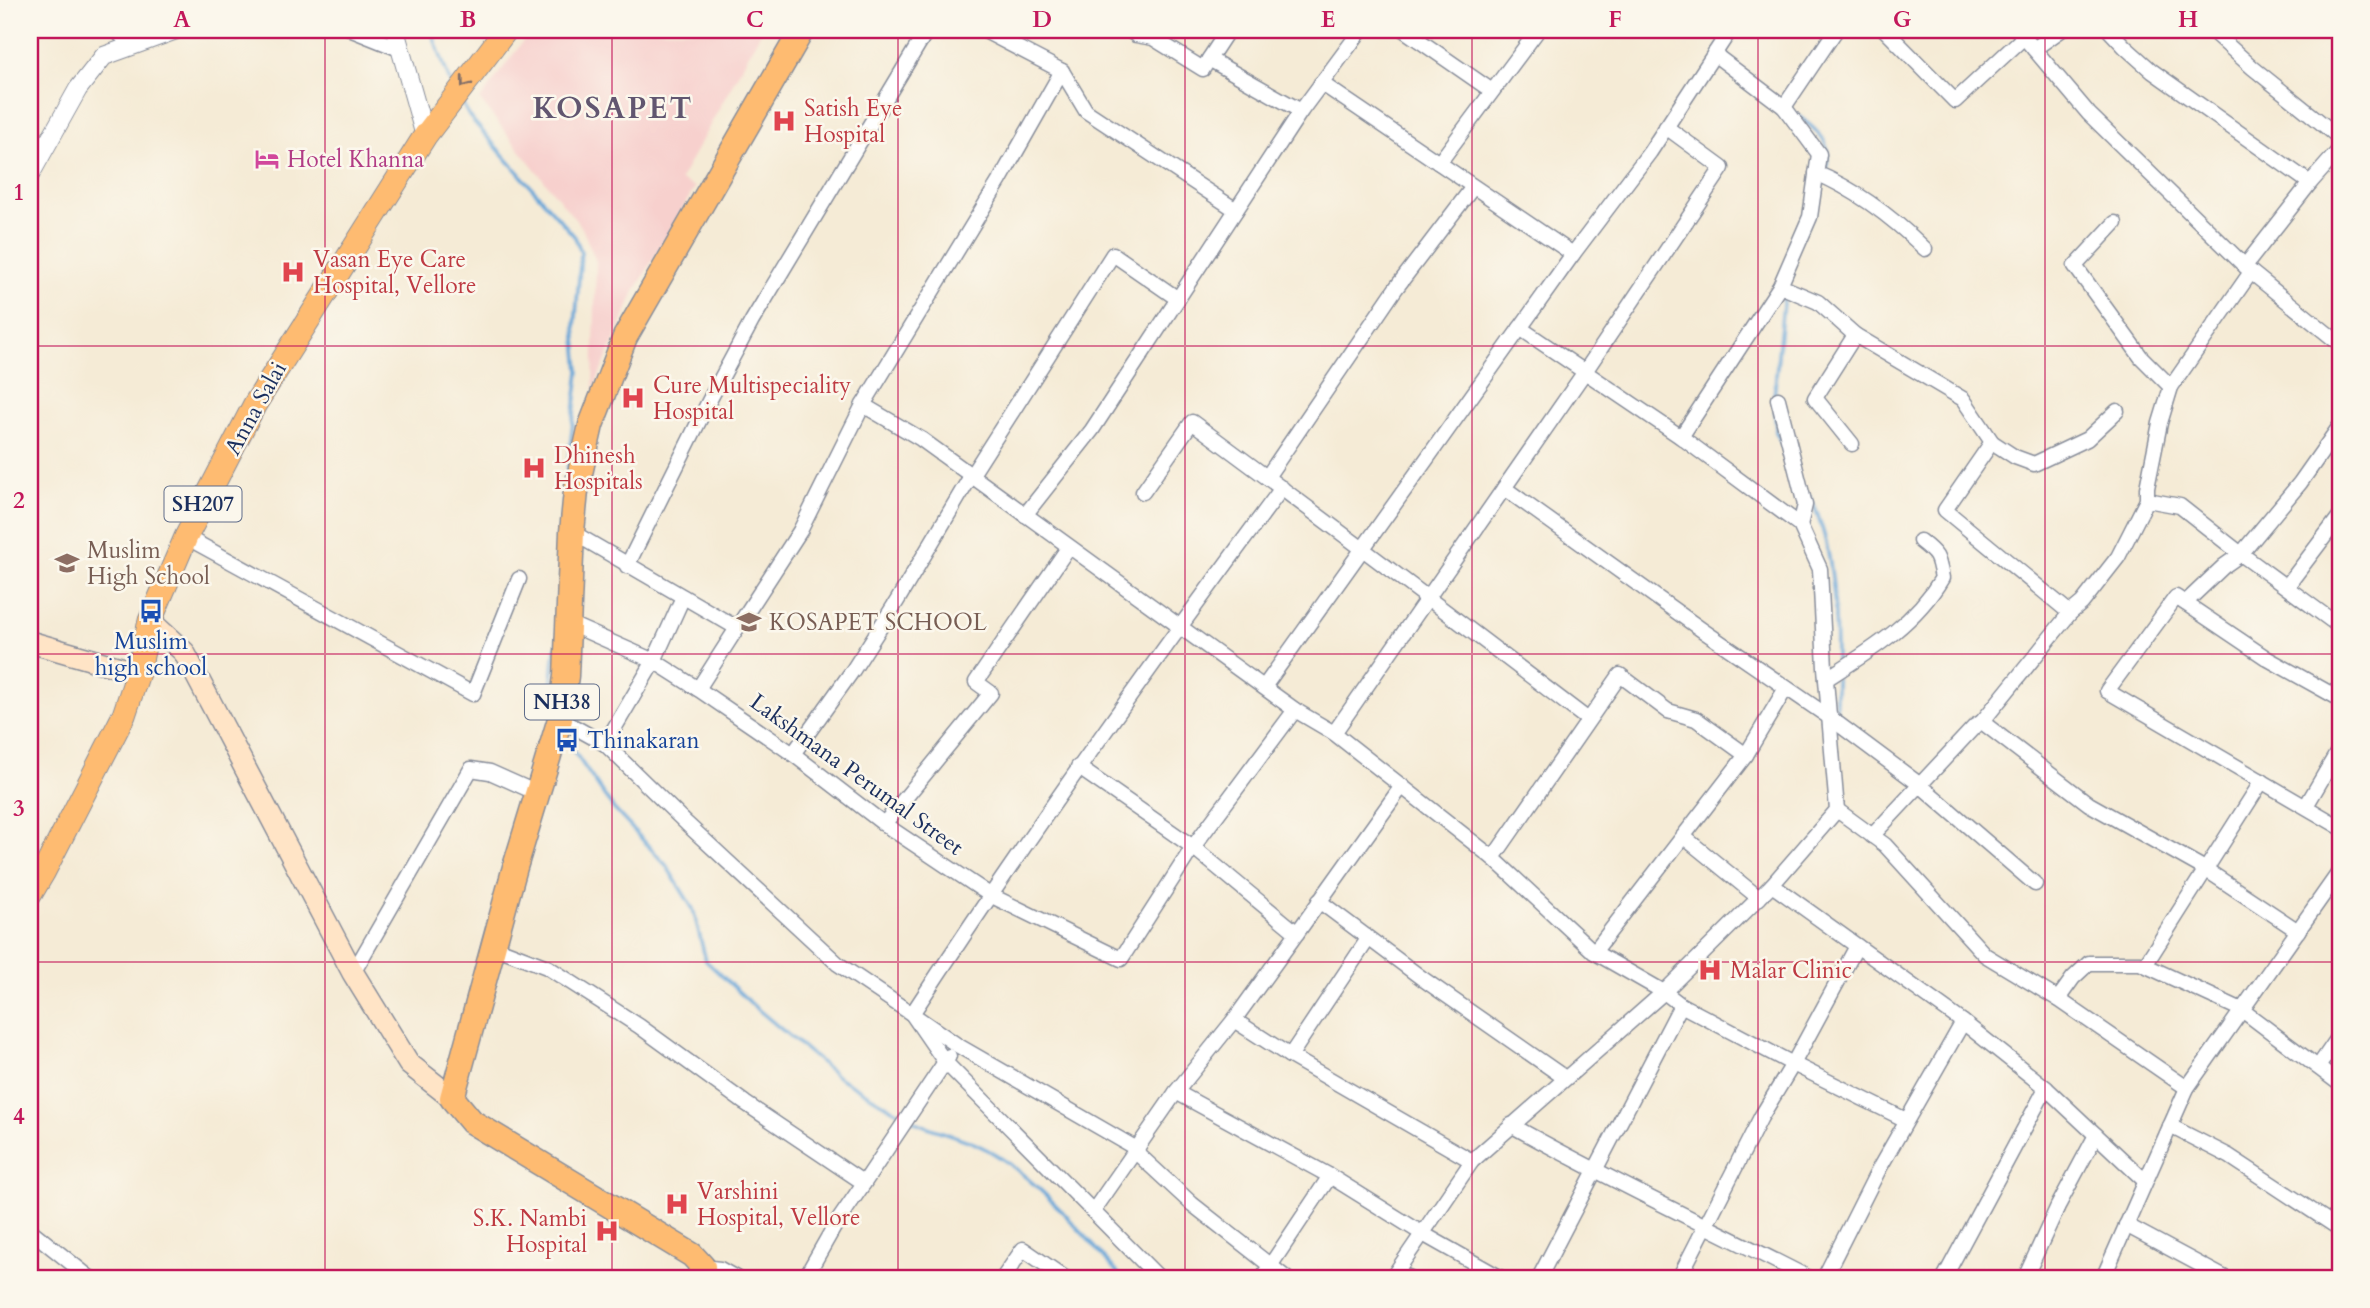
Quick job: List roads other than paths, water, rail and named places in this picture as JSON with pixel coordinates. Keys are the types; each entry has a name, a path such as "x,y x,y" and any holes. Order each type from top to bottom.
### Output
{"highway":[{"name":"NH38","path":"452,1098 515,867 560,719 566,676 576,491 591,425 625,337 802,30"},
{"path":"452,1098 472,1122 692,1255 701,1273"}],"main road":[{"name":"Anna Salai","path":"30,894 124,715 138,673 150,621 186,537 261,394 425,136 506,30"},
{"path":"150,621 184,652 354,973 409,1064 452,1098"},
{"path":"30,642 138,673"}],"street":[{"path":"115,30 134,46"},
{"path":"30,175 78,89 104,56 176,30"},
{"path":"352,30 402,50"},
{"path":"395,30 425,136"},
{"path":"627,566 752,321 927,30"},
{"path":"983,30 1062,71 1086,111 1236,210"},
{"path":"1135,31 1153,38 1203,69 1228,30"},
{"path":"1025,514 1092,430 1301,111 1361,30"},
{"path":"1404,30 1492,91"},
{"path":"1438,163 1538,30"},
{"path":"1264,687 1666,127 1730,30"},
{"path":"1784,107 1836,30"},
{"path":"1885,30 1955,101 2026,38 2061,30"},
{"path":"2109,30 2152,71 2310,183"},
{"path":"2211,30 2253,68 2340,138"},
{"path":"2026,38 2089,114 2248,269 2340,344"},
{"path":"1681,437 1780,286 1810,217 1819,154 1784,107 1714,54"},
{"path":"1209,59 1301,111"},
{"path":"698,689 800,531 863,405 1000,180 1062,71"},
{"path":"1321,83 1573,254"},
{"path":"1334,733 1723,168 1666,127"},
{"path":"1872,836 1919,784 1982,722 2118,557 2147,500 2155,449 2171,387 2248,269 2310,183 2335,164 2340,149"},
{"path":"1816,173 1844,185 1925,249"},
{"path":"1267,477 1396,288 1473,187"},
{"path":"2115,223 2075,266 2141,357 2171,387"},
{"path":"793,754 853,670 971,476 1113,254 1178,299"},
{"path":"1780,286 1818,302 1855,335 1963,399 1992,442 2015,457 2034,464 2087,439 2117,411"},
{"path":"1399,1276 1423,1234 1472,1161 1664,992 1772,885 1837,810 1820,569 1800,524 1681,437 1520,328"},
{"path":"1852,444 1815,398 1855,335"},
{"path":"1778,399 1805,505 1800,524"},
{"path":"863,405 920,439 1295,710 1334,733 1493,858 1594,952 1664,992 1681,1005 1906,1120"},
{"path":"1143,492 1192,422 1363,551 1429,597 1587,719"},
{"path":"2185,603 2224,566 2241,554 2300,483 2340,426"},
{"path":"1992,442 1945,510 2070,612"},
{"path":"912,1014 1078,767 1282,488"},
{"path":"1504,488 1829,717 1919,784 2035,884"},
{"path":"2147,500 2180,506 2339,626"},
{"path":"2287,586 2340,516"},
{"path":"572,533 737,628"},
{"path":"186,537 473,694 519,579"},
{"path":"1826,679 1887,639 1932,595 1942,578 1940,565 1936,554 1920,541"},
{"path":"884,824 991,694 976,682 1068,548"},
{"path":"605,744 654,661 683,597"},
{"path":"2340,699 2268,659 2176,597 2107,691 2340,827"},
{"name":"Lakshmana Perumal Street","path":"568,622 654,661 698,689 793,754 884,824 990,895 1121,959 1193,847"},
{"path":"1493,858 1620,675 1668,711 1696,719 1746,755"},
{"path":"1594,952 1746,755 1786,688"},
{"path":"1193,847 1295,710"},
{"path":"560,719 605,744 838,964 957,1045 1137,1149 1139,1155 1266,1272 1286,1278"},
{"path":"1982,722 2089,804 2205,869 2298,932"},
{"path":"2306,806 2340,748"},
{"path":"1078,767 1193,847 1297,933"},
{"path":"354,973 471,769 490,772 537,793"},
{"path":"2144,965 2262,781"},
{"path":"1094,1210 1176,1092 1234,1020 1402,786"},
{"path":"1837,810 1885,845 1985,956 2058,999 2187,1088"},
{"path":"1684,837 1759,898"},
{"path":"2104,1278 2187,1088 2340,871"},
{"path":"1772,885 1963,1022 2046,1088 2145,1181"},
{"path":"1320,901 1368,939 1565,1078"},
{"path":"1290,1056 1368,939"},
{"path":"1679,1278 1761,1117 1857,946"},
{"path":"495,947 547,967 639,1026 745,1103 864,1183"},
{"path":"2058,999 2073,978 2089,963 2140,962 2242,1010 2340,1084"},
{"path":"1539,1278 1681,1005"},
{"path":"912,1014 945,1062 1159,1278"},
{"path":"1234,1020 1290,1056 1472,1161"},
{"path":"1824,1278 1906,1120 1963,1022"},
{"path":"2318,1067 2340,1035"},
{"path":"804,1278 834,1227 957,1045"},
{"path":"1944,1278 2046,1088"},
{"path":"1176,1092 1330,1176 1423,1234 1502,1278"},
{"path":"1511,1125 1594,1171 1809,1278"},
{"path":"2170,1126 2229,1156 2340,1229"},
{"path":"2025,1278 2058,1206 2096,1135"},
{"path":"1266,1272 1330,1176"},
{"path":"2126,1225 2225,1278"},
{"path":"30,1230 89,1278"},
{"path":"1003,1278 1023,1250 1065,1278"},
{"path":"701,1273 720,1269 736,1278"}],"waterway":[{"path":"431,30 452,87"},
{"path":"462,103 469,116 575,237 581,252 575,327 579,371 566,482"},
{"path":"1797,115 1823,139 1828,154 1825,174"},
{"path":"1774,397 1784,293"},
{"path":"1775,411 1776,432 1785,450"},
{"path":"1810,497 1825,537 1829,559 1834,603 1836,668"},
{"path":"549,710 555,648"},
{"path":"1836,679 1836,713"},
{"path":"566,740 613,808 666,865 693,909 706,961 755,1007 838,1077 903,1115"},
{"path":"910,1119 980,1146 1018,1170 1056,1205 1122,1278"}],"place":[{"name":"Satish Eye Hospital","path":"784,121"},
{"name":"Hotel Khanna","path":"267,159"},
{"name":"Vasan Eye Care Hospital, Vellore","path":"293,272"},
{"name":"Cure Multispeciality Hospital","path":"633,398"},
{"name":"Dhinesh Hospitals","path":"534,468"},
{"name":"Muslim High School","path":"67,563"},
{"name":"Muslim high school","path":"151,611"},
{"name":"KOSAPET SCHOOL","path":"749,622"},
{"name":"Thinakaran","path":"567,740"},
{"name":"Malar Clinic","path":"1710,970"},
{"name":"Varshini Hospital, Vellore","path":"677,1204"},
{"name":"S.K. Nambi Hospital","path":"607,1231"}],"district":[{"name":"KOSAPET","path":"613,108"}]}
